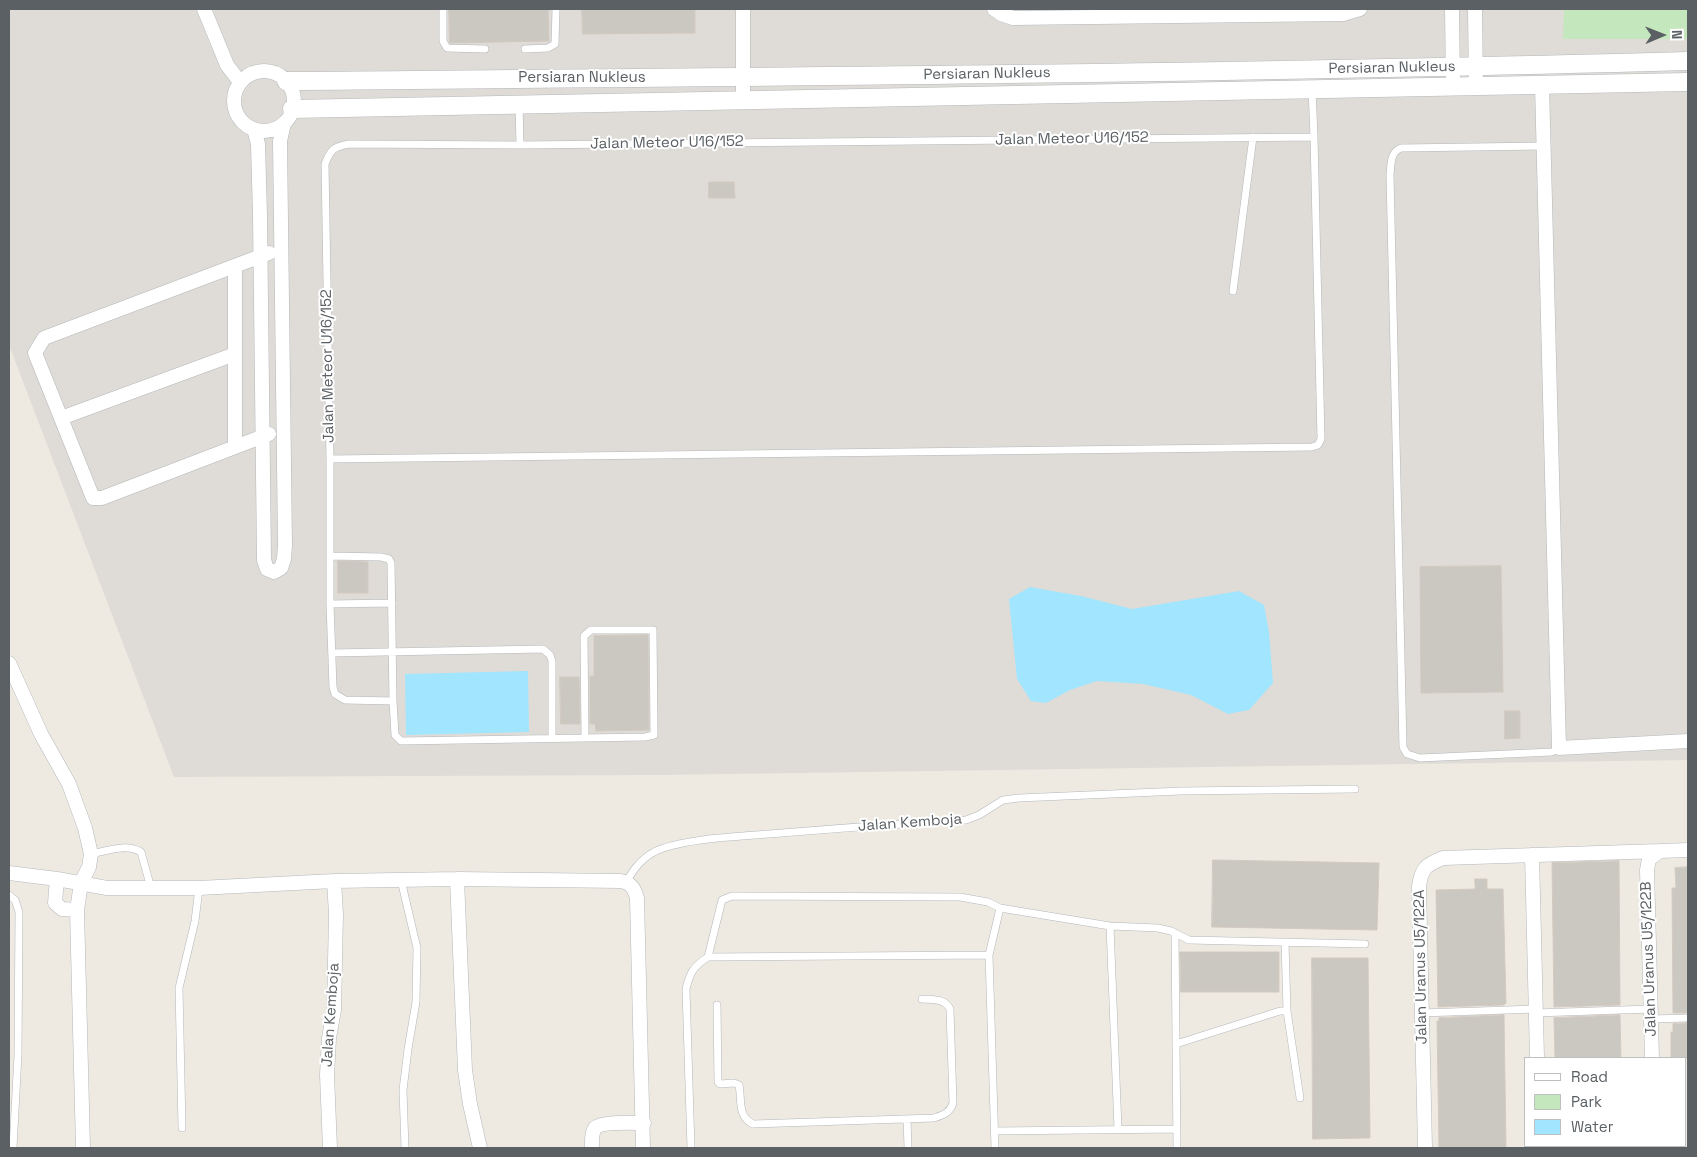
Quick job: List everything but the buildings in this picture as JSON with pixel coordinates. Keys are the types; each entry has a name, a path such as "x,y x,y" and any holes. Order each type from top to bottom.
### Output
{"street":[{"path":"204,9 227,64 240,82"},
{"path":"743,9 743,100"},
{"path":"994,9 1001,14 1013,18 1343,14 1360,9"},
{"path":"1452,9 1453,86"},
{"path":"1475,9 1476,86"},
{"name":"Persiaran Nukleus","path":"286,81 1452,68 1688,61"},
{"path":"254,129 258,144 264,560 267,569 274,572 281,568 285,545 280,142 288,116 293,99 291,89 286,81 277,74 268,71 248,75 240,82 235,91 234,102 236,112 241,121 254,129 269,131 288,116"},
{"name":"Persiaran Nukleus","path":"288,116 518,104 1688,82"},
{"path":"1542,85 1559,748 1688,741"},
{"path":"281,248 44,338 35,353 93,498 102,498 284,428"},
{"path":"235,446 236,266"},
{"path":"61,418 235,354"},
{"path":"9,663 41,734 69,784 85,828 91,854 90,867 81,883 77,910 83,1148"},
{"name":"Jalan Uranus U5/122A","path":"1425,1148 1419,886 1421,872 1431,863 1443,858 1532,855 1654,855 1688,850"},
{"path":"1532,855 1537,1057"},
{"name":"Jalan Uranus U5/122B","path":"1652,1057 1647,870 1654,855"},
{"path":"9,873 107,888 199,888 334,881 458,879 626,882 634,888 637,898 644,1123 643,1148"},
{"path":"57,879 54,895 55,903 62,909 77,910"},
{"path":"458,879 466,1070 470,1104 480,1148"},
{"name":"Jalan Kemboja","path":"330,1148 327,1075 329,1038 334,1010 336,914 334,881"},
{"path":"592,1148 594,1129 599,1125 644,1123"}],"lane":[{"path":"443,9 443,41 447,48 485,49"},
{"path":"525,49 548,48 555,44 556,9"},
{"path":"330,459 1312,447 1318,445 1321,439 1312,89"},
{"path":"518,104 520,144"},
{"path":"1233,291 1253,137"},
{"name":"Jalan Meteor U16/152","path":"392,701 345,700 335,694 333,686 330,604 330,459 325,164 330,151 337,146 349,144 1314,137"},
{"path":"1544,146 1401,148 1396,150 1392,156 1390,175 1397,562 1402,747 1407,754 1420,758 1429,758 1552,752 1559,748"},
{"path":"331,556 381,556 389,559 391,563 392,701 395,735 401,741 552,738 585,738 645,737 654,735 653,630 591,630 584,636 585,738"},
{"path":"330,604 392,603"},
{"path":"332,652 546,650 552,661 552,738"},
{"name":"Jalan Kemboja","path":"626,882 636,866 644,859 666,847 720,838 830,828 966,820 979,815 1003,800 1181,791 1355,789"},
{"path":"91,854 121,848 134,848 141,852 151,888"},
{"path":"401,880 417,948 416,1002 403,1090 405,1148"},
{"path":"182,1128 180,988 195,922 199,888"},
{"path":"9,895 15,900 19,912 18,1055 13,1148"},
{"path":"708,957 722,900 732,896 960,897 988,902 1000,908 1110,926 1158,928 1189,940 1365,944"},
{"path":"995,1148 989,955 1000,908"},
{"path":"1110,926 1118,1129"},
{"path":"1175,933 1177,1148"},
{"path":"1285,942 1286,1010 1300,1098"},
{"path":"691,1148 686,989 689,976 697,964 708,957 989,955"},
{"path":"717,1005 718,1082 720,1084 739,1085 741,1114 747,1121 753,1124 934,1118 951,1109 950,1009 946,1002 941,1000 922,999"},
{"path":"1176,1044 1286,1010"},
{"path":"1422,1013 1536,1011 1651,1014 1688,1018"},
{"path":"907,1119 908,1148"},
{"path":"994,1131 1177,1129"}],"shaded area":[{"path":"9,9 1688,9 1688,760 659,775 174,777 9,345"}],"green space":[{"path":"1564,9 1688,9 1688,39 1563,39"}],"water":[{"path":"1030,587 1081,596 1132,609 1239,591 1264,605 1269,632 1273,683 1249,710 1228,714 1191,695 1143,684 1097,681 1070,690 1046,703 1031,701 1017,679 1009,599"},
{"path":"528,671 529,732 406,735 405,674"}]}
